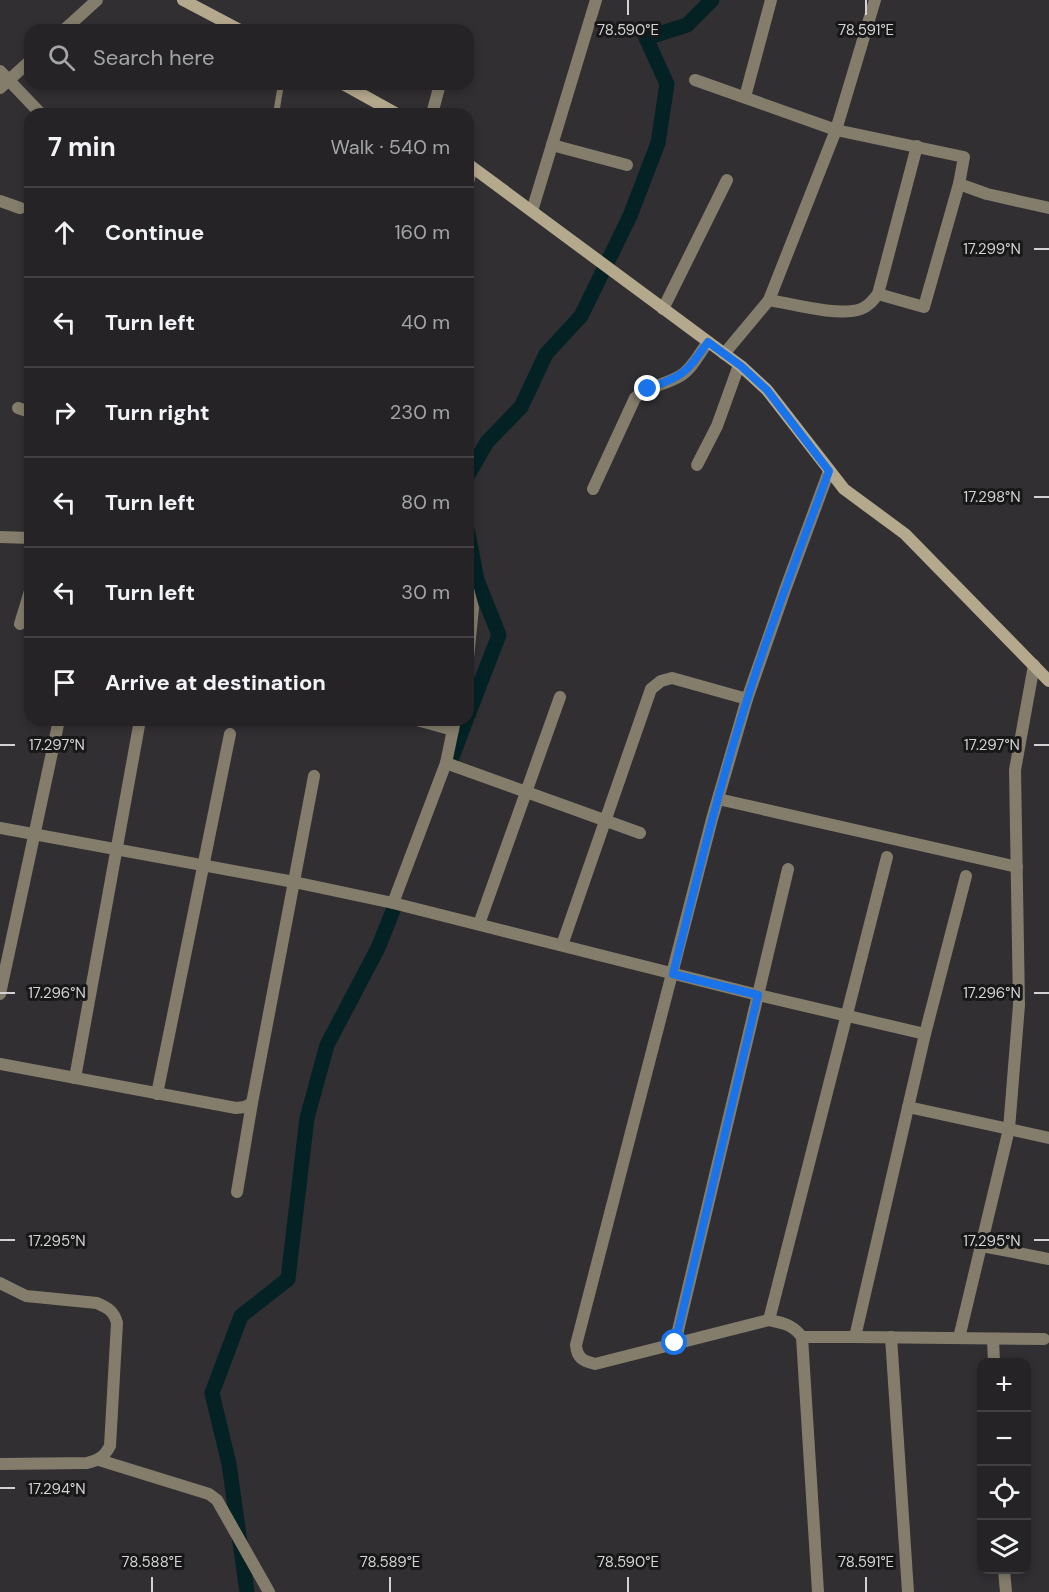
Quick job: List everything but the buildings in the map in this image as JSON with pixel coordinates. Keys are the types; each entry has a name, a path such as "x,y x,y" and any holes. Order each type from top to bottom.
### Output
{"street":[{"path":"71,24 97,0"},
{"path":"183,0 229,24"},
{"path":"532,211 596,0"},
{"path":"745,97 771,0"},
{"path":"724,354 769,300 836,130 875,0"},
{"path":"4,84 24,66"},
{"path":"0,71 4,84 34,108"},
{"path":"695,80 836,130 964,157 960,184 924,307 878,294"},
{"path":"352,90 380,108"},
{"path":"434,108 438,90"},
{"path":"552,145 627,165"},
{"path":"769,300 846,313 862,309 870,304 878,294 917,146"},
{"path":"474,169 739,365 767,390 844,489 905,534 1049,681"},
{"path":"663,309 727,180"},
{"path":"960,184 987,194 1049,208"},
{"path":"0,201 20,208"},
{"path":"593,489 635,398 648,389 682,375 708,342"},
{"path":"697,465 717,426 739,365"},
{"path":"818,1592 802,1337 792,1326 769,1320 595,1364 584,1361 577,1354 576,1345 718,800 747,699 829,471"},
{"path":"0,537 24,538"},
{"path":"21,624 24,613"},
{"path":"959,1338 1009,1129 1019,1005 1015,770 1034,665"},
{"path":"562,945 651,689 661,681 672,678 747,699"},
{"path":"479,924 560,697"},
{"path":"0,994 58,726"},
{"path":"75,1078 139,726"},
{"path":"393,903 446,763 454,726"},
{"path":"157,1094 230,734"},
{"path":"446,763 640,833"},
{"path":"237,1192 314,776"},
{"path":"718,800 1017,867"},
{"path":"0,828 294,882 393,903 758,995 925,1034"},
{"path":"769,1320 887,857"},
{"path":"675,1343 789,869"},
{"path":"855,1337 925,1034 966,876"},
{"path":"0,1064 236,1108 252,1103"},
{"path":"908,1107 1049,1138"},
{"path":"982,1246 1049,1259"},
{"path":"0,1283 26,1296 97,1303 115,1314 117,1323 111,1446 99,1460"},
{"path":"802,1337 1044,1339"},
{"path":"891,1337 908,1592"},
{"path":"993,1339 994,1358"},
{"path":"0,1464 87,1463 99,1460 209,1494 217,1500 247,1549 269,1592"},
{"path":"1005,1574 1006,1592"}],"lane":[{"path":"277,108 280,90"}],"waterway":[{"path":"474,465 487,442 521,407 546,354 581,316 630,216 658,143 667,84 646,38 687,25 712,0"},
{"path":"474,564 477,580 499,635 474,700"},
{"path":"451,760 464,726"},
{"path":"247,1592 229,1464 212,1393 241,1316 288,1279 307,1118 327,1045 378,948 394,908"}],"route":[{"path":"648,389 682,375 708,342 741,366 767,390 829,471 747,699 712,819 673,974 758,995 675,1343"}]}
